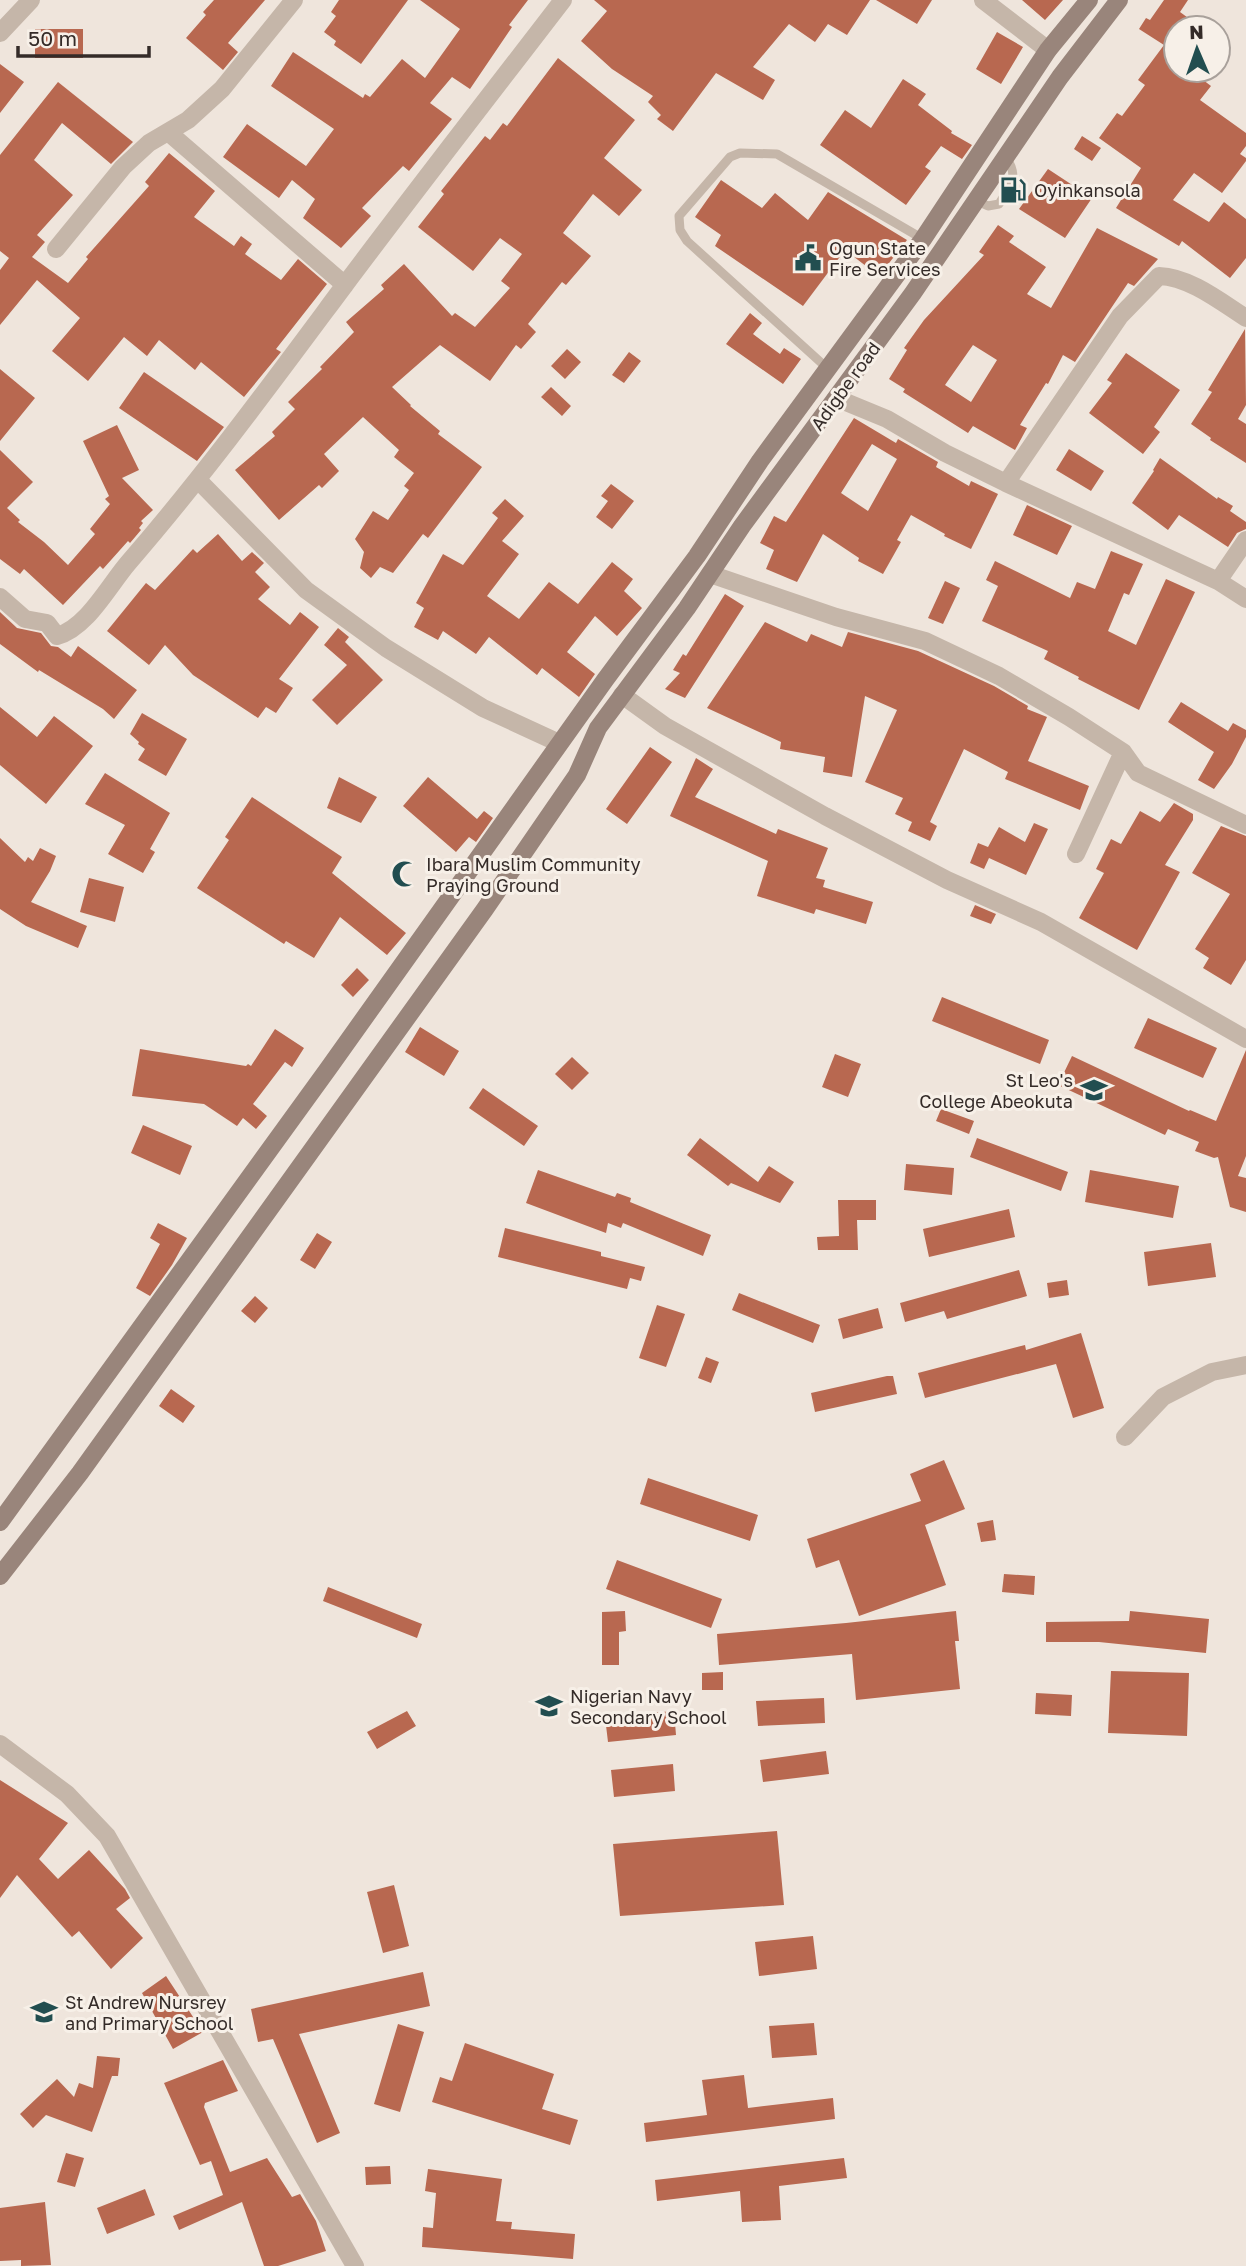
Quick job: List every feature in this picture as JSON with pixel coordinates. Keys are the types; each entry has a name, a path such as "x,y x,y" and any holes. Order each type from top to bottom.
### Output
{"main road":[{"name":"Adigbe road","path":"0,1522 559,743 697,556 760,461 923,239 1048,50 1089,0"},
{"name":"Adigbe road","path":"0,1576 80,1473 485,909 577,775 598,728 913,293 1060,77 1119,0"}],"street":[{"path":"0,33 31,0"},
{"path":"0,597 25,619 47,623 57,636 66,634 79,625 198,480 563,0"},
{"path":"982,0 1048,50"},
{"path":"55,249 123,167 149,143 188,120 222,89 290,2"},
{"path":"168,132 345,285"},
{"path":"1006,482 1120,316 1159,276 1173,276 1212,296 1246,318"},
{"path":"836,398 887,419 945,453 1218,581 1246,599"},
{"path":"198,480 306,590 386,648 483,708 559,743"},
{"path":"1218,581 1246,540"},
{"path":"710,574 836,617 925,641 999,676 1069,717 1124,752 1138,773 1246,825"},
{"path":"622,695 665,726 825,817 947,880 1041,922 1246,1039"},
{"path":"1076,854 1124,752"},
{"path":"1125,1437 1163,1397 1212,1372 1246,1365"},
{"path":"0,1744 67,1794 107,1836 355,2266"}],"lane":[{"path":"827,368 687,241 680,230 680,216 730,157 740,153 777,154 923,239"}],"building":[{"path":"214,0 265,0 228,43 238,52 223,70 186,38 206,15 203,12"},
{"path":"339,0 408,0 361,64 334,45 336,41 324,32 336,16 331,12"},
{"path":"420,0 528,0 509,25 512,27 470,89 452,77 430,103 452,119 409,171 403,166 362,208 371,216 341,248 303,218 315,199 292,180 279,198 223,157 247,124 306,166 334,129 271,86 293,52 363,98 365,94 370,97 402,59 425,78 460,29"},
{"path":"594,0 870,0 847,35 828,24 815,42 789,24 753,67 775,80 763,100 716,73 673,131 657,119 661,115 648,102 653,96 612,69 581,41 607,11"},
{"path":"876,0 932,0 917,24"},
{"path":"1022,0 1063,0 1045,20"},
{"path":"1164,0 1188,0 1180,12 1183,14 1162,14 1162,44 1139,29 1146,18 1150,20"},
{"path":"35,29 83,29 83,58 35,58"},
{"path":"997,32 1023,47 1001,84 976,69"},
{"path":"1162,48 1162,84 1208,84 1211,86 1200,100 1246,133 1246,146 1240,154 1246,161 1222,193 1194,173 1173,200 1209,222 1224,202 1246,219 1246,258 1230,278 1182,241 1179,246 1116,208 1141,168 1099,138 1117,113 1122,116 1145,85 1138,80"},
{"path":"558,58 635,120 604,158 642,190 619,216 593,194 563,233 591,256 566,285 562,282 528,324 536,332 521,349 516,345 490,381 440,345 392,387 440,431 438,434 482,467 428,538 423,534 393,573 380,567 371,578 360,568 364,552 355,539 373,511 388,520 409,490 404,486 414,473 394,457 399,450 363,417 324,454 339,471 322,488 319,485 279,520 235,470 275,436 272,432 295,409 288,402 354,332 346,322 384,289 381,285 404,264 452,316 455,313 475,327 510,288 501,281 522,254 500,238 473,271 418,227 444,194 441,191 485,136 490,140 503,123 507,126"},
{"path":"0,64 24,82 0,113"},
{"path":"903,79 926,94 918,105 952,131 951,133 972,145 962,159 941,146 925,167 931,171 906,205 820,145 845,110 871,128"},
{"path":"58,82 133,142 111,164 62,123 34,160 73,195 37,235 45,242 32,257 68,283 88,259 86,257 149,186 145,182 169,153 215,191 194,217 234,246 241,236 252,244 245,254 281,280 298,259 327,284 276,349 281,352 244,397 201,362 195,370 159,340 147,356 124,337 88,381 52,351 80,318 37,280 0,325 0,270 9,258 0,251 0,155"},
{"path":"1082,136 1101,148 1092,161 1074,149"},
{"path":"1048,169 1092,198 1065,238 1019,209"},
{"path":"721,180 762,208 775,193 808,220 828,192 907,240 879,276 845,250 803,306 715,246 721,235 695,217"},
{"path":"998,225 1014,236 1009,242 1046,267 1027,294 1051,308 1097,228 1158,259 1134,286 1128,283 1075,362 1063,355 1048,384 1046,383 1020,425 1027,428 1015,450 973,426 968,433 903,392 905,389 889,379 907,350 904,348 924,320 984,255 979,252","holes":["973,345 997,360 971,402 945,385"]},
{"path":"750,313 762,323 753,334 780,354 784,348 801,359 783,384 726,344"},
{"path":"1245,329 1246,405 1238,419 1246,424 1246,463 1191,424 1212,392 1208,390"},
{"path":"567,349 581,362 565,379 551,366"},
{"path":"629,352 641,361 624,383 612,375"},
{"path":"1126,353 1180,390 1154,427 1160,432 1143,454 1089,413 1112,383 1107,380"},
{"path":"0,369 35,398 0,441"},
{"path":"144,372 224,427 197,461 119,408"},
{"path":"551,387 571,406 562,416 541,397"},
{"path":"854,418 896,443 898,439 938,462 936,467 969,486 971,481 998,494 971,549 911,515 897,540 901,542 883,574 858,561 859,558 823,534 797,582 766,569 774,550 760,543 774,516 786,522","holes":["872,444 897,459 868,511 841,493"]},
{"path":"117,425 139,470 122,478 153,510 141,521 141,530 130,543 128,541 103,569 100,566 63,605 24,569 20,574 0,559 0,450 33,482 7,508 20,520 18,522 68,565 95,534 90,529 110,504 105,499 109,496 83,441"},
{"path":"1069,449 1104,471 1091,491 1056,470"},
{"path":"1160,458 1217,499 1218,497 1233,506 1230,511 1246,522 1246,529 1237,533 1228,547 1179,515 1168,530 1132,503"},
{"path":"611,484 634,501 612,529 596,517 608,501 601,496"},
{"path":"505,499 524,516 502,541 519,554 487,596 519,619 549,582 578,604 612,562 633,579 624,591 642,608 617,636 595,616 567,652 595,674 579,697 542,668 537,675 489,637 476,654 443,631 438,640 414,627 424,608 416,603 443,554 463,565 498,518 492,513"},
{"path":"1027,505 1072,526 1057,555 1013,535"},
{"path":"218,534 242,561 252,552 264,563 255,572 270,587 258,599 290,625 300,612 319,627 279,679 293,688 276,713 266,707 258,718 193,675 165,645 149,665 107,631 146,583 155,590 193,549 197,553"},
{"path":"1111,551 1143,564 1129,595 1124,593 1108,631 1136,645 1166,579 1195,592 1139,710 1044,659 1048,651 982,621 998,586 986,580 995,561 1070,598 1077,582 1095,589"},
{"path":"945,581 960,588 943,624 928,618"},
{"path":"725,594 744,606 685,698 665,689 680,673 673,670 683,654 686,656"},
{"path":"0,612 17,628 41,633 51,646 58,647 71,657 78,646 137,690 114,719 103,709 39,670 38,672 0,644"},
{"path":"765,622 807,642 811,634 842,647 848,632 918,651 994,686 1028,706 1027,709 1047,717 1028,761 1089,786 1080,810 1005,779 1008,772 964,749 930,822 937,826 930,841 908,831 912,822 895,814 903,798 865,782 897,710 865,696 852,777 823,772 825,757 780,749 781,742 707,708"},
{"path":"338,628 349,637 345,642 383,680 337,725 312,700 347,665 324,645"},
{"path":"1181,702 1228,731 1233,723 1246,730 1246,737 1232,764 1214,789 1198,780 1214,752 1168,722"},
{"path":"0,707 37,737 54,716 93,746 46,804 0,765"},
{"path":"142,713 187,739 166,776 138,760 145,749 130,734"},
{"path":"650,747 672,762 627,824 606,809"},
{"path":"696,758 713,769 695,797 776,834 778,829 828,848 816,878 825,880 823,887 873,902 866,924 816,909 814,914 757,896 768,861 670,816"},
{"path":"105,773 170,813 150,849 155,852 143,873 108,854 125,825 85,804"},
{"path":"339,777 377,797 361,823 327,808"},
{"path":"428,777 477,819 484,811 493,818 476,842 469,837 456,852 403,806"},
{"path":"252,797 342,857 332,873 406,933 387,955 340,917 314,958 286,941 284,944 197,888 229,840 225,837"},
{"path":"1174,803 1193,814 1193,820 1165,865 1180,872 1137,950 1079,918 1104,873 1096,869 1111,839 1121,844 1140,811 1160,822"},
{"path":"1034,823 1048,829 1026,875 989,858 984,869 970,863 978,843 988,847 999,827 1025,842"},
{"path":"1221,826 1246,836 1246,960 1231,985 1203,968 1209,958 1195,949 1230,894 1192,873"},
{"path":"0,838 25,862 28,857 33,861 40,848 56,856 31,902 87,926 78,948 26,926 0,909"},
{"path":"89,878 124,887 115,922 80,912"},
{"path":"975,905 996,914 991,924 970,916"},
{"path":"357,968 369,980 353,997 341,985"},
{"path":"942,997 1049,1040 1040,1064 932,1021"},
{"path":"1148,1018 1217,1048 1203,1078 1134,1048"},
{"path":"420,1027 459,1051 444,1076 405,1052"},
{"path":"275,1029 304,1048 292,1067 285,1062 253,1104 267,1116 256,1129 243,1118 237,1126 204,1104 132,1096 140,1049 251,1066"},
{"path":"1246,1050 1246,1156 1238,1176 1246,1178 1246,1212 1230,1207 1218,1157 1195,1151 1199,1142 1168,1129 1165,1135 1058,1085 1072,1056 1216,1121"},
{"path":"835,1054 861,1064 848,1097 822,1087"},
{"path":"572,1057 589,1073 572,1090 555,1074"},
{"path":"483,1088 538,1126 524,1146 469,1108"},
{"path":"941,1109 974,1121 969,1134 936,1121"},
{"path":"143,1125 192,1146 180,1175 131,1153"},
{"path":"700,1138 758,1182 769,1166 794,1182 780,1203 731,1183 728,1186 687,1155"},
{"path":"977,1138 1068,1172 1061,1191 970,1157"},
{"path":"906,1164 954,1168 952,1195 904,1190"},
{"path":"538,1170 615,1197 617,1193 631,1198 630,1202 711,1235 703,1256 623,1223 621,1228 608,1223 606,1233 526,1203"},
{"path":"1090,1170 1179,1186 1173,1218 1085,1202"},
{"path":"838,1200 876,1200 876,1220 857,1220 858,1250 818,1250 817,1237 839,1236"},
{"path":"1009,1209 1015,1237 929,1257 923,1229"},
{"path":"158,1223 187,1238 150,1296 136,1288 160,1244 150,1238"},
{"path":"505,1228 601,1252 601,1256 645,1267 641,1281 630,1278 627,1289 498,1257"},
{"path":"317,1233 332,1242 315,1269 300,1260"},
{"path":"1211,1243 1216,1277 1148,1286 1144,1252"},
{"path":"1019,1270 1027,1296 947,1319 944,1311 905,1322 900,1303"},
{"path":"1067,1280 1069,1295 1049,1298 1047,1283"},
{"path":"739,1293 820,1325 813,1343 732,1310"},
{"path":"255,1296 268,1308 255,1323 241,1311"},
{"path":"657,1305 685,1314 666,1367 639,1358"},
{"path":"878,1308 883,1328 843,1339 838,1319"},
{"path":"1081,1333 1104,1408 1073,1418 1056,1364 925,1398 918,1373 1025,1345 1026,1350"},
{"path":"706,1357 719,1362 711,1383 698,1378"},
{"path":"893,1376 897,1394 815,1412 811,1393"},
{"path":"171,1389 195,1406 183,1423 159,1406"},
{"path":"944,1460 965,1509 925,1525 946,1585 859,1616 839,1560 816,1568 807,1539 921,1501 910,1474"},
{"path":"648,1478 758,1515 750,1541 640,1504"},
{"path":"993,1520 996,1540 981,1542 977,1523"},
{"path":"617,1560 722,1599 711,1628 606,1589"},
{"path":"1004,1574 1035,1576 1034,1595 1002,1592"},
{"path":"328,1587 422,1624 417,1638 323,1601"},
{"path":"625,1611 626,1631 619,1632 619,1665 602,1665 602,1612"},
{"path":"956,1611 959,1641 955,1641 960,1689 856,1700 852,1654 719,1665 717,1634"},
{"path":"1130,1611 1209,1619 1206,1653 1099,1642 1046,1642 1046,1622 1129,1621"},
{"path":"1111,1671 1189,1673 1187,1736 1108,1733"},
{"path":"723,1672 723,1690 702,1690 702,1673"},
{"path":"1036,1693 1072,1695 1071,1716 1035,1714"},
{"path":"824,1698 825,1723 758,1726 756,1701"},
{"path":"407,1711 416,1726 377,1749 367,1732"},
{"path":"674,1711 676,1735 608,1742 605,1717"},
{"path":"826,1751 829,1774 763,1782 760,1760"},
{"path":"673,1764 675,1791 614,1797 611,1770"},
{"path":"0,1780 68,1823 39,1859 58,1879 89,1850 125,1889 130,1898 116,1909 143,1938 111,1969 79,1931 72,1937 17,1875 0,1898"},
{"path":"777,1831 784,1905 620,1916 613,1844"},
{"path":"394,1885 409,1946 383,1953 367,1892"},
{"path":"813,1936 817,1969 759,1976 755,1942"},
{"path":"423,1972 430,2006 299,2034 340,2133 317,2143 273,2039 258,2042 251,2009"},
{"path":"166,1976 203,2032 173,2049 142,1993"},
{"path":"814,2023 817,2055 772,2058 769,2026"},
{"path":"398,2024 424,2032 400,2112 374,2104"},
{"path":"465,2043 554,2074 542,2109 578,2120 570,2145 432,2102 440,2077 452,2081"},
{"path":"97,2056 120,2058 118,2076 112,2076 92,2132 46,2115 33,2128 20,2114 57,2079 74,2097 79,2083 93,2088"},
{"path":"223,2060 238,2091 205,2103 204,2107 230,2172 267,2158 292,2197 300,2194 316,2221 326,2251 278,2266 264,2266 242,2202 179,2230 173,2216 223,2195 211,2161 200,2165 164,2083"},
{"path":"744,2075 748,2108 833,2098 835,2119 646,2142 644,2123 707,2115 702,2080"},
{"path":"66,2153 84,2158 75,2187 57,2182"},
{"path":"844,2158 847,2178 779,2186 781,2220 742,2222 740,2191 657,2201 655,2180"},
{"path":"390,2166 391,2184 366,2185 365,2167"},
{"path":"428,2169 502,2179 496,2221 512,2222 511,2229 575,2234 573,2259 422,2247 423,2227 433,2228 436,2193 425,2191"},
{"path":"145,2189 155,2215 107,2234 97,2208"},
{"path":"45,2202 51,2265 21,2266 21,2260 0,2261 0,2208"}],"place":[{"name":"Oyinkansola","path":"1013,190"},
{"name":"Ogun State Fire Services","path":"808,258"},
{"name":"Ibara Muslim Community Praying Ground","path":"405,874"},
{"name":"St Leo's College Abeokuta","path":"1094,1090"},
{"name":"Nigerian Navy Secondary School","path":"549,1706"},
{"name":"St Andrew Nursrey and Primary School","path":"44,2012"}]}
